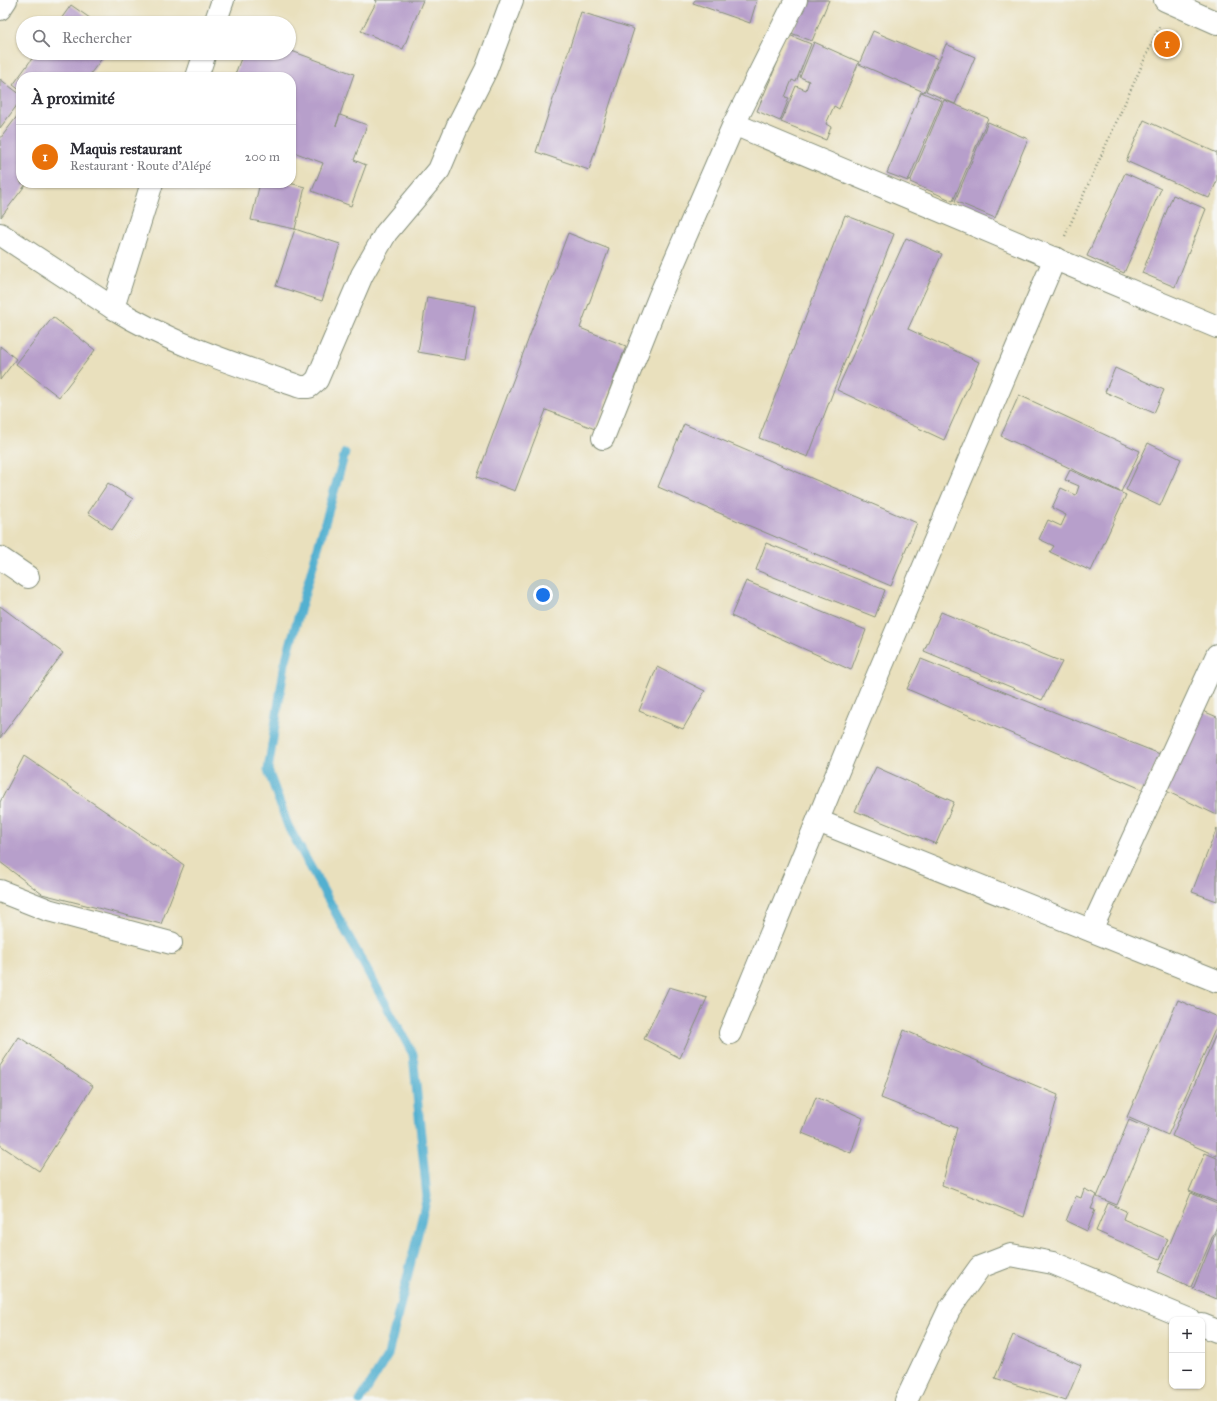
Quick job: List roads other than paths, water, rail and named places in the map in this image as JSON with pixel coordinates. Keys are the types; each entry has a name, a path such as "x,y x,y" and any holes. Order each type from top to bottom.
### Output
{"street":[{"path":"0,9 6,0"},
{"path":"217,16 223,0"},
{"path":"0,234 142,326 229,363 301,387 309,387 317,380 362,275 386,233 440,170 458,125 486,70 512,0"},
{"path":"603,438 660,295 734,124 796,0"},
{"path":"1167,1 1217,23"},
{"path":"199,72 203,60"},
{"path":"734,124 1217,327"},
{"path":"113,308 150,188"},
{"path":"730,1033 1055,258"},
{"path":"0,558 28,577"},
{"path":"1091,930 1217,655"},
{"path":"818,821 1217,981"},
{"path":"0,891 48,910 171,943"},
{"path":"906,1401 949,1310 980,1267 1011,1255 1053,1263 1183,1317"},
{"path":"1205,1326 1217,1331"}],"waterway":[{"path":"345,453 285,663 268,770 288,826 413,1054 427,1197 388,1355 360,1401"}],"place":[{"name":"Maquis restaurant","path":"1167,44"}]}
